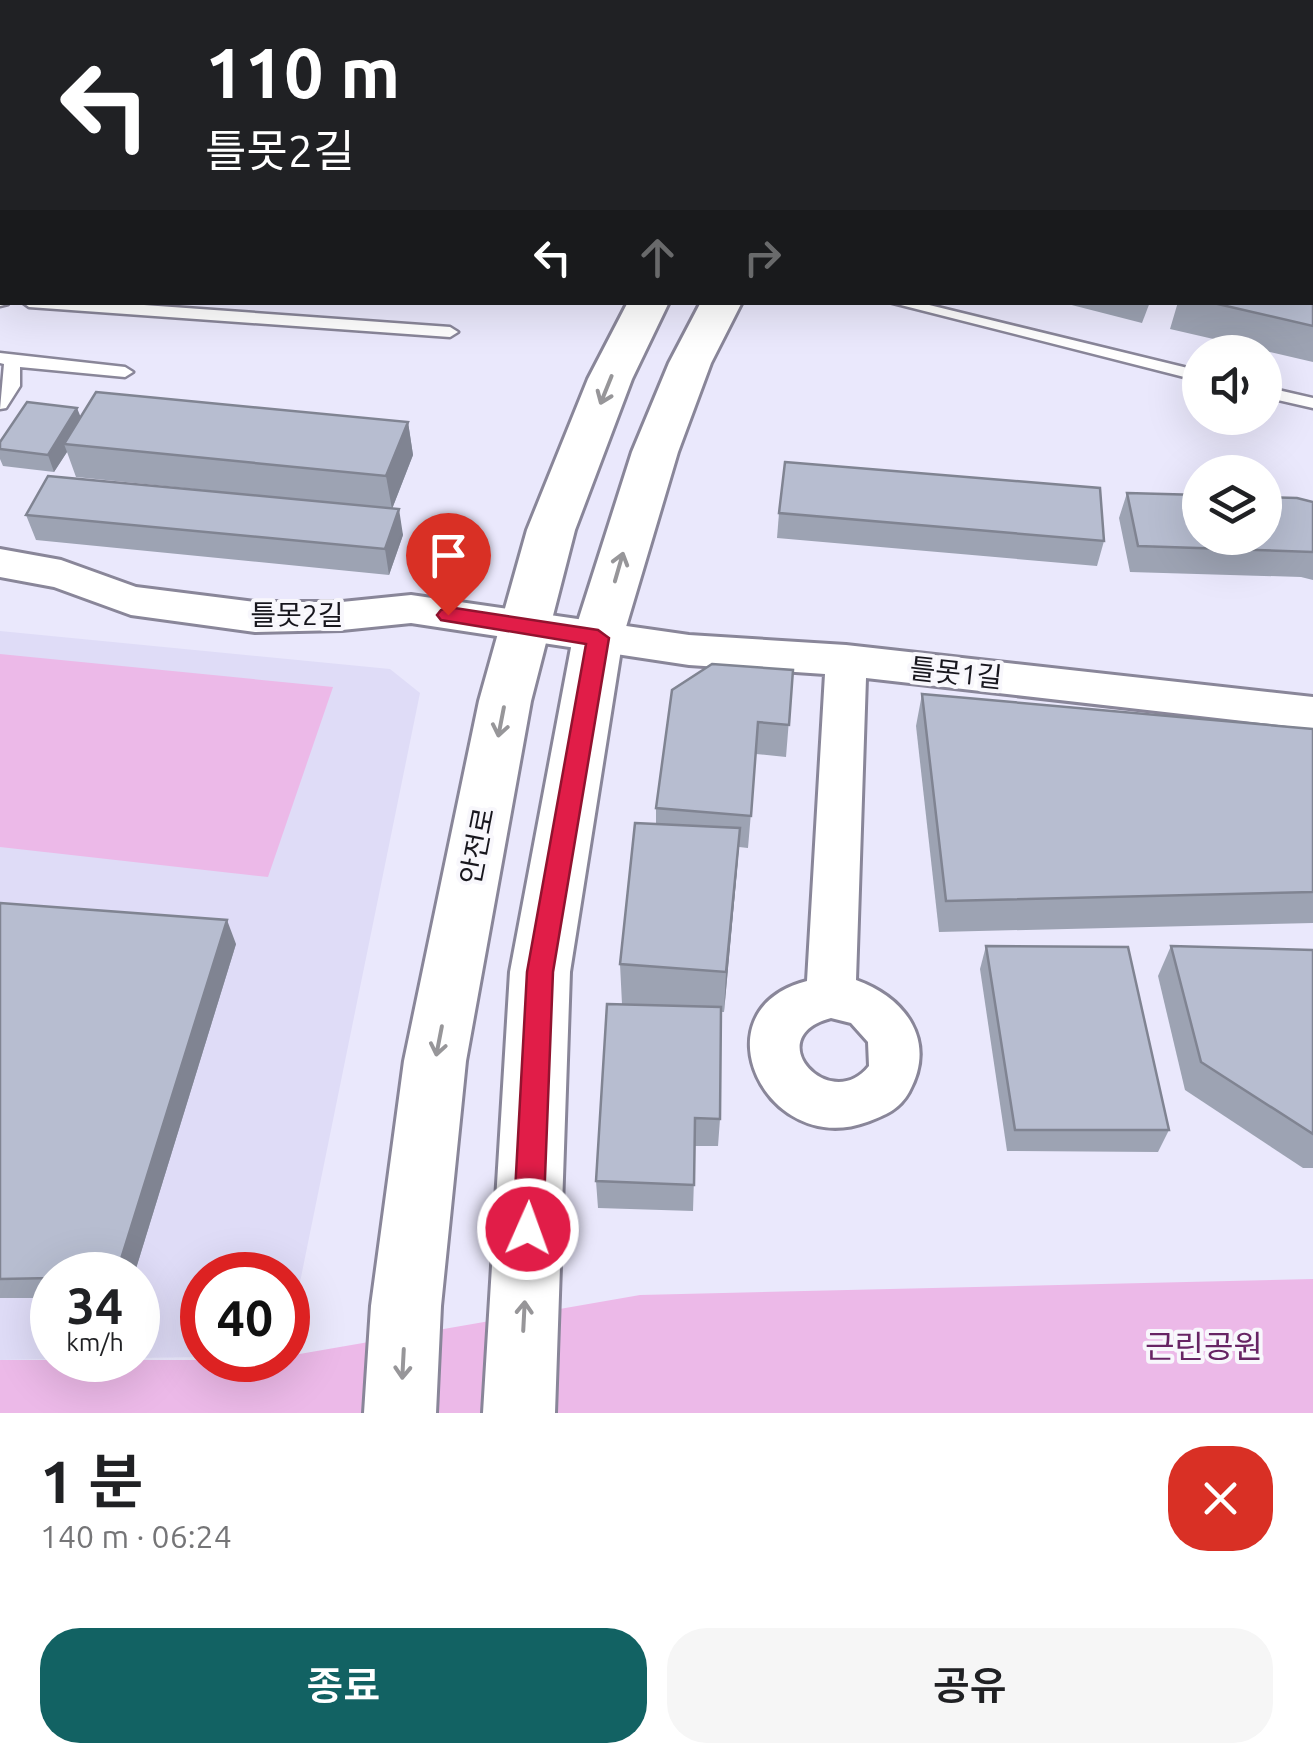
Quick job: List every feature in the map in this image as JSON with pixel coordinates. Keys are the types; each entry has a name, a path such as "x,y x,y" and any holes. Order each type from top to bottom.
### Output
{"street":[{"name":"안전로","path":"400,1413 412,1252 435,1061 505,700 551,530 603,396 648,305"},
{"path":"520,1413 540,972 598,638 655,452 690,363 720,305"},
{"name":"틀못2길","path":"0,563 60,574 131,601 254,617 342,616 410,609 598,638"},
{"name":"틀못1길","path":"598,638 690,650 846,660 1313,713"},
{"path":"831,996 846,660"}],"lane":[{"path":"71,305 450,332"},
{"path":"908,305 1182,372"},
{"path":"0,404 12,386 6,360 126,372"},
{"path":"1282,396 1313,404"}],"shaded area":[{"path":"0,631 390,669 420,693 306,1252 180,1252 180,1357 160,1358 160,1252 30,1252 30,1359 0,1360"}],"green space":[{"path":"0,654 333,687 268,877 0,847"},
{"name":"근린공원","path":"1313,1279 1313,1413 0,1413 0,1360 30,1360 30,1382 160,1382 160,1360 180,1360 180,1382 310,1382 310,1352 640,1295"}],"building":[{"path":"1222,305 1313,305 1313,326"},
{"path":"96,392 408,422 386,476 64,444"},
{"path":"27,402 77,408 48,455 0,449 0,442"},
{"path":"785,462 1100,488 1104,541 779,513"},
{"path":"48,476 399,509 385,549 26,515"},
{"path":"1127,493 1182,495 1182,548 1138,546"},
{"path":"1282,498 1313,502 1313,552 1282,551"},
{"path":"712,664 793,670 789,725 758,722 751,816 656,808 672,690"},
{"path":"922,694 1313,729 1313,892 946,901"},
{"path":"635,823 740,828 726,972 620,964"},
{"path":"0,903 227,920 123,1252 30,1252 30,1278 0,1279"},
{"path":"986,946 1128,947 1169,1130 1015,1130"},
{"path":"1171,946 1313,950 1313,1134 1201,1062"},
{"path":"607,1004 721,1007 720,1119 695,1118 694,1185 596,1181"}],"route":[{"path":"448,615 598,638 540,972 528,1229"}]}
